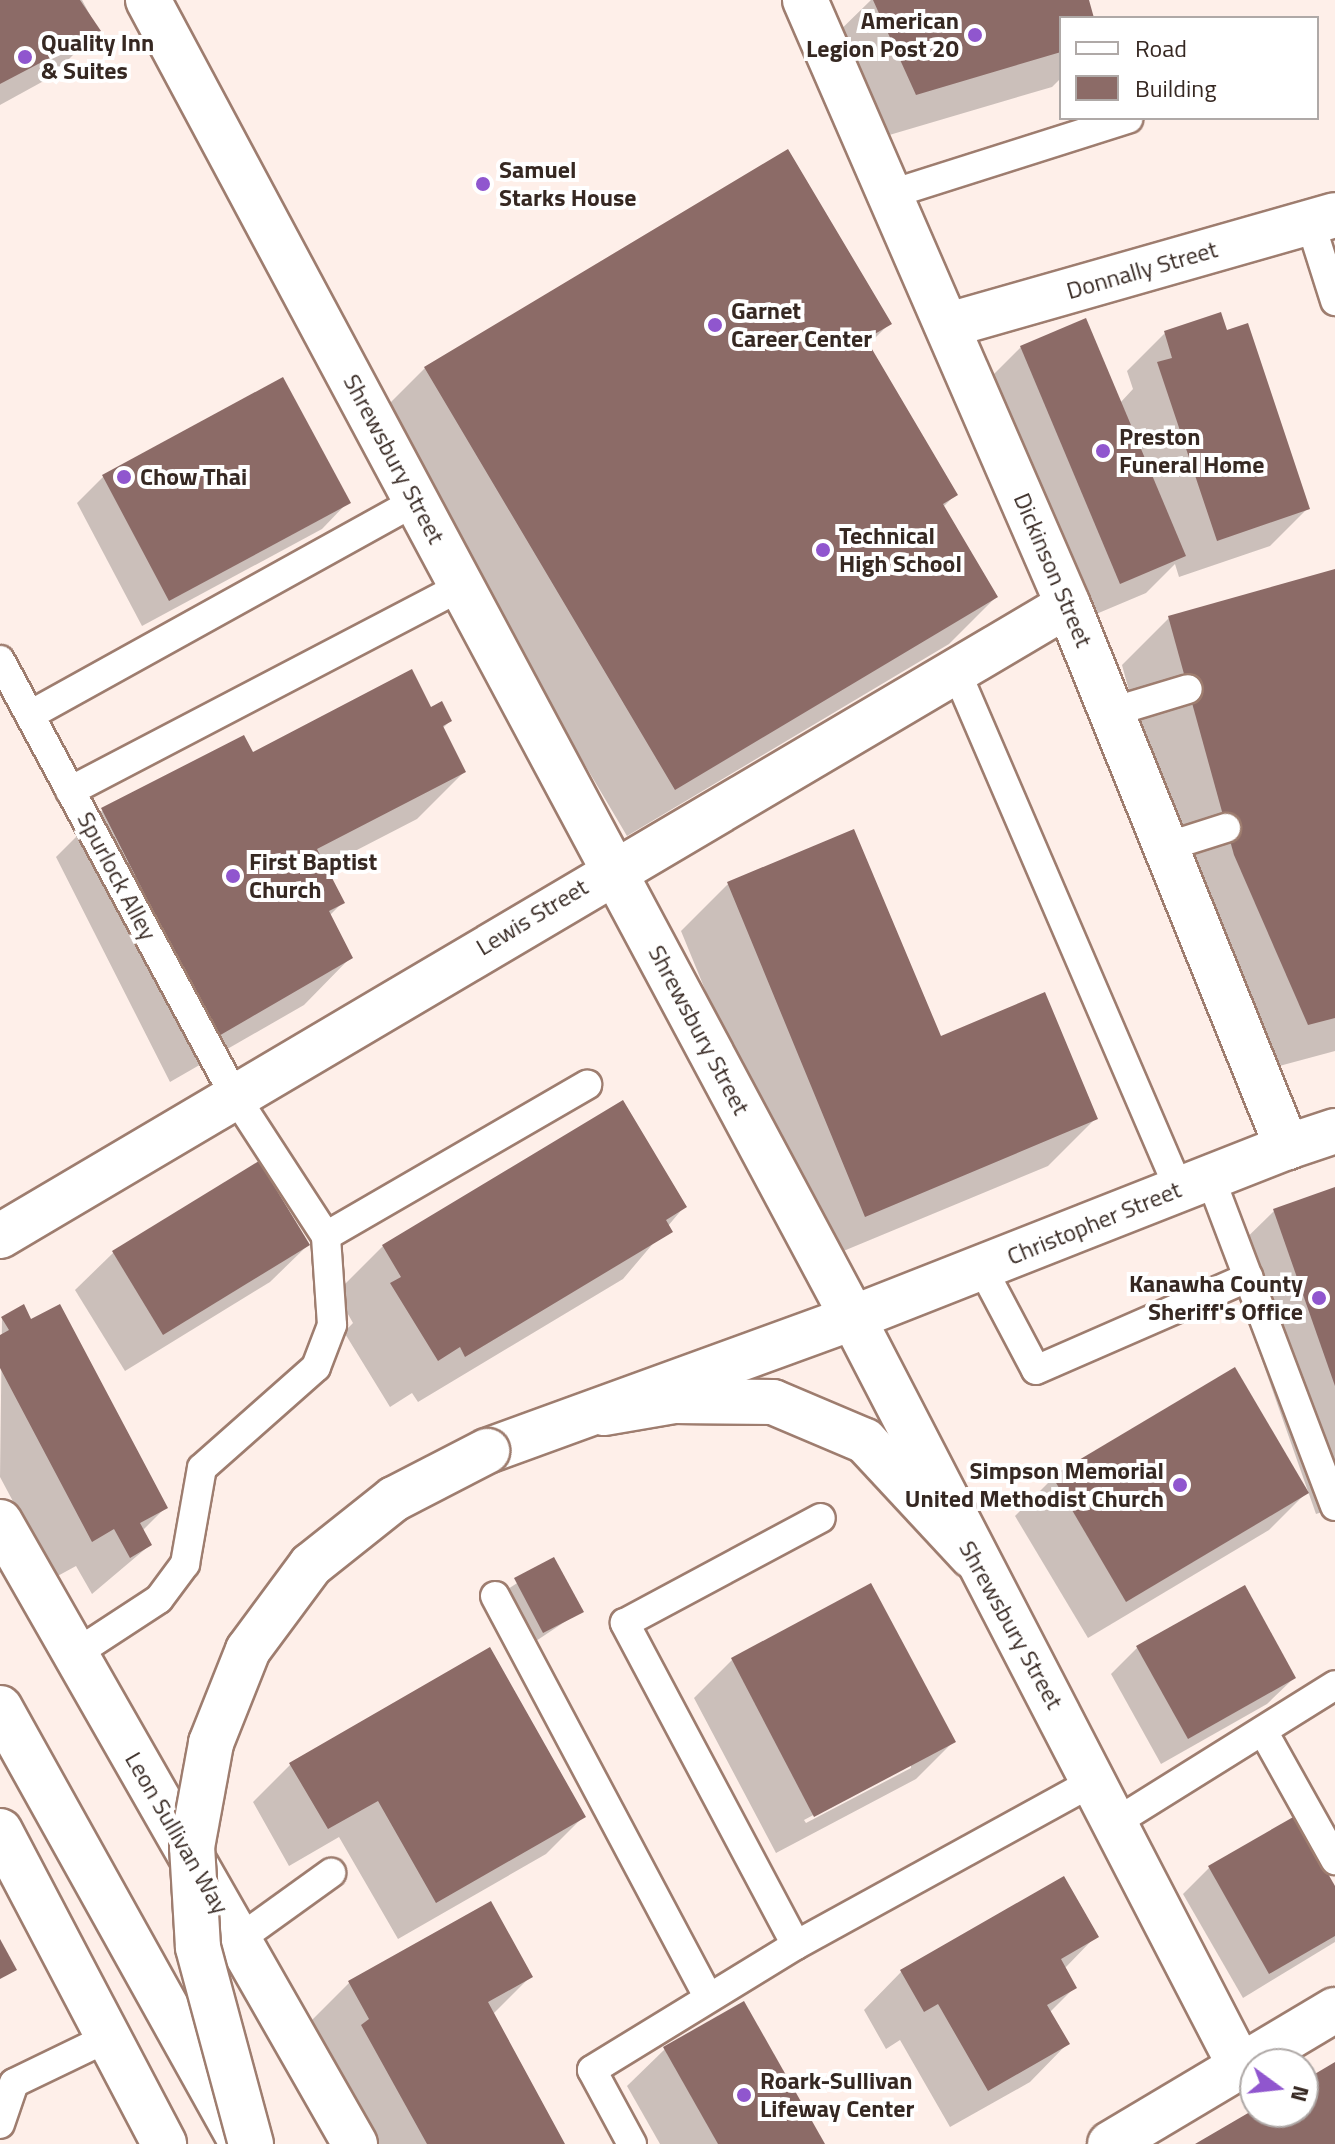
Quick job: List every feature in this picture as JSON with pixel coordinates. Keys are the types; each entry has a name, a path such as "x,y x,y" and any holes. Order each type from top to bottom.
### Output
{"main road":[{"name":"Shrewsbury Street","path":"148,0 853,1318 972,1556 1116,1822 1239,2064"},
{"name":"Dickinson Street","path":"805,0 949,325 1068,605 1287,1147"},
{"name":"Donnally Street","path":"949,325 1322,218"},
{"name":"Lewis Street","path":"0,1236 233,1093 1068,605"},
{"name":"Christopher Street","path":"604,1413 1335,1131"},
{"path":"251,2144 198,1947 192,1847 211,1743 248,1650 311,1565 394,1499 487,1451 604,1413 674,1401 773,1402 865,1441 972,1556"},
{"name":"Leon Sullivan Way","path":"0,1522 355,2144"},
{"path":"0,1708 243,2144"},
{"path":"0,1831 105,2039 164,2144"},
{"path":"1271,2048 1335,2010"},
{"path":"1110,2144 1239,2067"}],"lane":[{"path":"891,194 1125,120"},
{"path":"1322,218 1335,301"},
{"path":"30,715 416,501"},
{"path":"70,791 462,586"},
{"name":"Spurlock Alley","path":"0,660 233,1093 326,1236"},
{"path":"956,671 1195,1183 1249,1277 1335,1506"},
{"path":"1112,712 1188,689"},
{"path":"1166,847 1226,828"},
{"path":"75,1654 159,1599 185,1564 202,1468 316,1367 332,1325 326,1236 587,1085"},
{"path":"982,1268 1036,1370 1249,1277"},
{"path":"796,1945 625,1623 821,1518"},
{"path":"495,1596 709,1998"},
{"path":"1116,1822 1335,1685"},
{"path":"1263,1731 1335,1860"},
{"path":"632,2144 592,2070 796,1945 1094,1781"},
{"path":"238,1940 331,1873"},
{"path":"0,2124 7,2080 105,2039"}],"building":[{"name":"Quality Inn & Suites","path":"0,0 80,0 101,31 0,84"},
{"name":"American Legion Post 20","path":"873,0 1089,0 1093,16 1059,16 1059,53 916,95"},
{"path":"788,149 892,324 866,339 958,495 943,504 998,597 675,790 424,367"},
{"path":"1221,312 1227,330 1248,323 1310,509 1217,541 1157,362 1172,358 1164,331"},
{"name":"Preston Funeral Home","path":"1086,318 1186,556 1120,584 1020,346"},
{"path":"283,377 351,503 169,601 102,475"},
{"path":"1335,569 1335,1018 1308,1025 1234,855 1168,616"},
{"name":"First Baptist Church","path":"412,669 431,707 442,701 452,721 443,726 466,772 317,849 345,903 329,911 353,958 217,1037 101,808 244,735 253,752"},
{"path":"854,829 941,1036 1045,992 1098,1119 865,1217 727,882"},
{"path":"623,1100 687,1207 666,1220 673,1232 465,1357 460,1347 438,1361 390,1283 401,1277 382,1245"},
{"path":"259,1161 310,1245 163,1335 112,1251"},
{"name":"Kanawha County Sheriff's Office","path":"1335,1187 1335,1386 1273,1209"},
{"path":"24,1304 31,1319 60,1304 168,1508 140,1523 152,1545 130,1558 114,1529 92,1542 0,1368 0,1335 9,1330 1,1317"},
{"name":"Simpson Memorial United Methodist Church","path":"1235,1367 1309,1493 1126,1602 1052,1476"},
{"path":"554,1557 584,1612 543,1633 514,1578"},
{"path":"871,1583 956,1742 814,1817 731,1658"},
{"path":"1245,1585 1296,1678 1188,1739 1136,1646"},
{"path":"490,1647 586,1817 436,1903 378,1801 328,1829 289,1763"},
{"path":"1295,1816 1335,1886 1335,1936 1269,1974 1208,1866"},
{"path":"1064,1876 1099,1937 1061,1959 1077,1988 1047,2005 1070,2044 988,2091 938,2004 924,2012 900,1970"},
{"path":"491,1901 533,1977 488,2002 565,2144 427,2144 361,2025 369,2019 348,1981"},
{"path":"0,1939 17,1970 0,1979"},
{"name":"Roark-Sullivan Lifeway Center","path":"744,2001 825,2144 718,2144 663,2047"},
{"path":"1335,2062 1335,2144 1195,2144 1239,2118 1239,2128 1319,2128 1319,2072"}],"place":[{"name":"American Legion Post 20","path":"975,35"},
{"name":"Quality Inn & Suites","path":"25,57"},
{"name":"Samuel Starks House","path":"483,184"},
{"name":"Garnet Career Center","path":"715,325"},
{"name":"Preston Funeral Home","path":"1103,451"},
{"name":"Chow Thai","path":"124,477"},
{"name":"Technical High School","path":"823,550"},
{"name":"First Baptist Church","path":"233,876"},
{"name":"Kanawha County Sheriff's Office","path":"1319,1298"},
{"name":"Simpson Memorial United Methodist Church","path":"1180,1485"},
{"name":"Roark-Sullivan Lifeway Center","path":"744,2095"}]}
